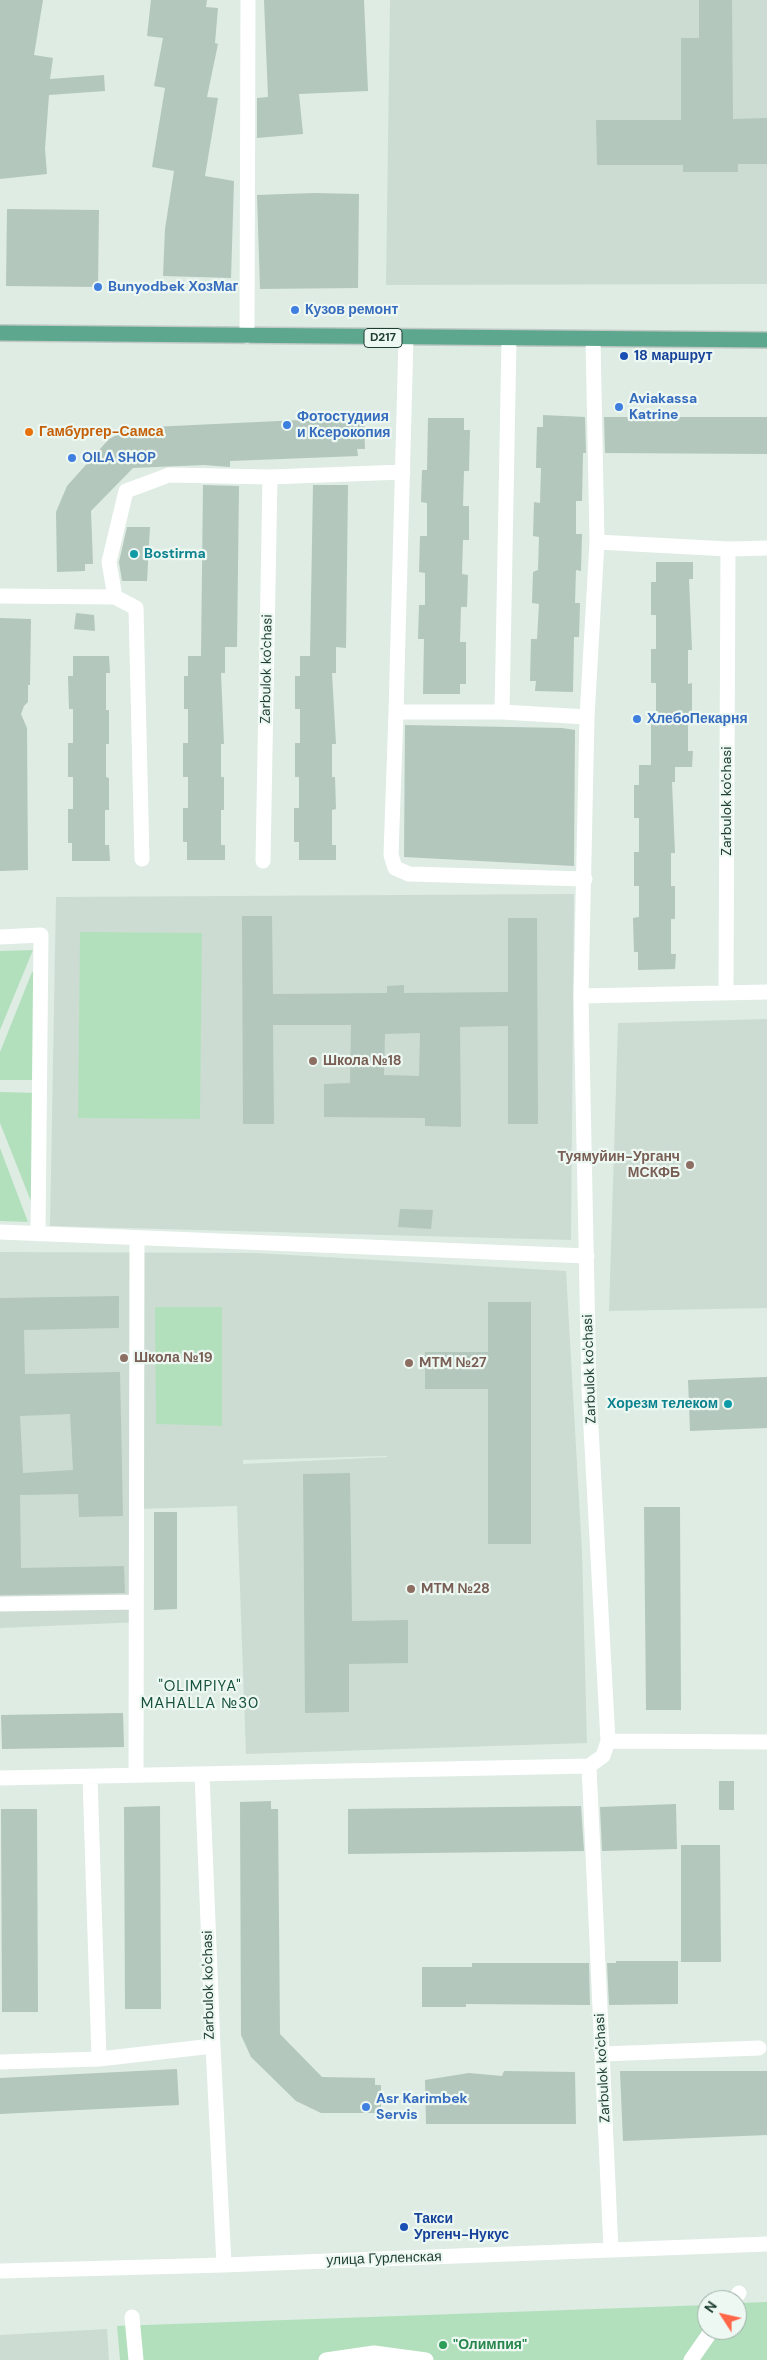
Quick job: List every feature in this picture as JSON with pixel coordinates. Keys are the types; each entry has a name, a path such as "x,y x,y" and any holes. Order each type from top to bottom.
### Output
{"main road":[{"name":"D217","path":"0,334 767,340"}],"street":[{"path":"247,336 248,0"},
{"path":"406,338 391,855 396,868 409,874 585,879"},
{"path":"502,712 509,339"},
{"name":"Zarbulok ko'chasi","path":"593,339 597,542 587,717 581,996 590,1391 608,1741"},
{"path":"115,597 109,562 126,490 169,475 270,477 403,472"},
{"name":"Zarbulok ko'chasi","path":"263,860 270,477"},
{"path":"597,542 728,549 767,548"},
{"name":"Zarbulok ko'chasi","path":"726,993 728,549"},
{"path":"0,596 115,597 136,608 142,859"},
{"path":"396,712 502,712 587,717"},
{"path":"0,937 42,936 38,1234"},
{"path":"581,996 767,992"},
{"path":"0,1232 586,1256"},
{"path":"136,1776 137,1238"},
{"path":"0,1604 136,1602"},
{"path":"0,1778 589,1766 603,1756 608,1741 767,1742"},
{"name":"Zarbulok ko'chasi","path":"589,1766 611,2250"},
{"name":"Zarbulok ko'chasi","path":"0,2062 99,2059 213,2046 202,1774"},
{"path":"90,1777 99,2059"},
{"path":"213,2046 224,2265"},
{"path":"603,2054 759,2048"},
{"name":"улица Гурленская","path":"0,2271 224,2265 767,2244"},
{"path":"132,2317 136,2360"},
{"path":"691,2360 705,2340"},
{"path":"326,2360 374,2353 426,2360"}],"shaded area":[{"path":"390,0 767,0 767,284 386,285"},
{"name":"Школа №18","path":"574,894 571,1240 50,1226 56,897"},
{"name":"Туямуйин-Урганч МСКФБ","path":"767,1019 767,1308 609,1311 618,1023"},
{"path":"0,1252 256,1253 566,1271 582,1552 587,1743 246,1754 237,1506 139,1509 141,1622 0,1628","holes":["387,1457 243,1464 243,1460"]},
{"path":"107,2329 109,2360 0,2360 0,2335"}],"green space":[{"path":"80,932 202,933 200,1119 78,1118"},
{"path":"33,950 0,1030 0,951"},
{"path":"32,972 36,972 36,1080 0,1080 0,1052"},
{"path":"0,1092 39,1093 34,1209 0,1123"},
{"path":"0,1148 28,1222 0,1221"},
{"path":"155,1307 222,1307 222,1426 156,1424"},
{"name":"\"Олимпия\"","path":"767,2302 767,2360 120,2360 117,2326 697,2305 697,2340 747,2340 747,2303"}],"building":[{"path":"0,0 43,0 34,55 53,58 50,79 104,75 105,91 49,95 45,149 47,174 0,179"},
{"path":"151,0 207,0 206,7 218,8 215,43 218,44 207,97 218,98 205,176 234,181 231,278 163,276 165,229 174,171 152,167 165,88 154,86 163,38 147,36"},
{"path":"264,0 364,0 368,91 299,94 303,134 257,138 257,98 268,97"},
{"path":"699,0 732,0 733,119 767,118 767,164 738,164 738,172 683,172 683,165 597,165 596,120 681,120 681,38 699,38"},
{"path":"359,194 358,288 260,289 257,195"},
{"path":"7,209 99,210 98,287 6,286"},
{"path":"543,415 585,417 586,453 583,453 582,501 576,501 576,534 582,534 581,571 576,570 575,603 580,603 579,637 574,637 573,692 535,691 536,681 530,681 531,639 537,639 539,604 532,603 533,572 538,570 539,537 533,536 534,502 540,503 541,468 536,468 537,427 543,427"},
{"path":"364,417 365,449 357,449 358,456 230,461 230,467 204,465 133,468 91,511 93,564 85,564 85,571 57,572 56,512 67,486 109,439 130,428"},
{"path":"604,417 767,417 767,454 605,453"},
{"path":"428,418 464,418 464,430 470,430 469,471 464,471 463,506 469,506 469,540 463,540 462,574 468,575 467,607 461,607 460,642 466,642 466,684 460,684 460,694 423,694 424,639 418,639 419,605 425,605 425,573 419,572 420,536 427,536 427,503 421,502 422,470 427,470"},
{"path":"203,485 239,486 237,647 225,647 225,673 221,673 224,744 221,744 221,777 224,777 224,810 221,810 221,845 225,845 225,860 187,860 187,842 183,842 183,808 188,808 188,777 183,777 183,743 188,743 188,709 184,709 184,676 188,676 188,656 201,656"},
{"path":"313,485 348,485 346,648 336,647 336,673 332,673 336,744 332,744 332,777 335,777 336,809 332,810 332,845 336,845 336,860 299,860 299,842 294,842 294,808 299,808 299,777 295,777 295,743 300,743 300,709 295,709 295,676 300,676 300,656 310,656"},
{"name":"Bostirma","path":"127,527 150,527 147,581 122,581 119,562"},
{"path":"656,562 693,562 693,579 689,579 692,650 688,650 688,684 692,683 692,716 688,716 688,751 693,751 692,767 675,767 675,782 672,782 675,853 671,853 671,886 675,886 675,919 671,919 671,954 676,954 675,969 638,970 638,952 634,952 633,918 639,917 639,886 634,886 634,852 639,852 639,818 634,818 634,785 639,785 639,765 651,765 651,715 656,715 656,683 651,683 651,649 656,649 656,615 651,615 651,582 656,582"},
{"path":"76,613 94,615 95,631 74,629"},
{"path":"0,618 31,619 30,685 28,685 28,702 21,714 27,728 28,870 0,871"},
{"path":"73,656 109,656 110,673 106,673 106,710 109,710 109,744 106,744 106,777 109,778 109,810 105,810 105,845 109,845 110,861 72,861 72,843 68,843 68,809 73,809 73,777 68,777 68,743 73,743 73,709 69,709 68,676 73,676"},
{"path":"405,725 562,728 575,730 574,866 404,857"},
{"path":"242,916 272,916 273,994 387,993 387,986 404,985 404,993 508,992 508,918 537,918 538,1124 508,1124 508,1026 460,1027 461,1127 425,1126 425,1118 324,1117 324,1084 350,1083 351,1025 273,1025 274,1124 243,1124","holes":["420,1033 419,1076 384,1075 385,1034"]},
{"path":"400,1209 433,1210 431,1229 398,1227"},
{"path":"119,1296 119,1328 24,1330 25,1374 120,1372 123,1516 79,1517 78,1494 20,1495 21,1568 124,1566 125,1593 0,1595 0,1298","holes":["70,1414 73,1470 23,1473 20,1416"]},
{"name":"MTM №27","path":"488,1302 531,1302 531,1544 488,1544 488,1389 425,1389 425,1352 488,1352"},
{"name":"Хорезм телеком","path":"767,1377 767,1428 690,1431 688,1380"},
{"name":"MTM №28","path":"350,1473 352,1621 408,1620 408,1663 349,1664 349,1712 305,1713 303,1474"},
{"path":"644,1507 680,1507 681,1710 646,1710"},
{"path":"154,1512 177,1512 177,1609 154,1610"},
{"path":"123,1713 124,1747 2,1749 1,1715"},
{"path":"719,1781 734,1781 734,1810 719,1810"},
{"path":"271,1801 271,1809 278,1809 280,2034 322,2077 375,2078 375,2085 381,2085 381,2113 321,2113 296,2101 251,2057 241,2035 240,1802"},
{"path":"676,1804 677,1849 602,1851 600,1807"},
{"path":"160,1806 161,2009 125,2009 124,1807"},
{"path":"581,1806 584,1851 348,1854 348,1809"},
{"path":"1,1809 37,1809 38,2012 2,2012"},
{"path":"681,1845 720,1845 721,1962 681,1962"},
{"path":"616,1961 678,1961 678,2004 609,2005 607,1963 616,1963"},
{"path":"472,1963 589,1963 590,2005 466,2004 466,2007 422,2007 422,1967 472,1967"},
{"path":"177,2069 179,2105 0,2114 0,2078"},
{"path":"504,2071 575,2072 576,2124 426,2124 425,2080 469,2073 502,2076"},
{"path":"620,2071 767,2071 767,2135 623,2141"}],"place":[{"name":"Bunyodbek ХозМаг","path":"98,287"},
{"name":"Кузов ремонт","path":"295,310"},
{"name":"18 маршрут","path":"624,356"},
{"name":"Aviakassa Katrine","path":"619,407"},
{"name":"Фотостудиия и Ксерокопия","path":"287,425"},
{"name":"Гамбургер-Самса","path":"29,432"},
{"name":"OILA SHOP","path":"72,458"},
{"name":"Bostirma","path":"134,554"},
{"name":"ХлебоПекарня","path":"637,719"},
{"name":"Школа №18","path":"313,1061"},
{"name":"Туямуйин-Урганч МСКФБ","path":"690,1165"},
{"name":"Школа №19","path":"124,1358"},
{"name":"MTM №27","path":"409,1363"},
{"name":"Хорезм телеком","path":"728,1404"},
{"name":"MTM №28","path":"411,1589"},
{"name":"Asr Karimbek Servis","path":"366,2107"},
{"name":"Такси Ургенч-Нукус","path":"404,2227"},
{"name":"\"Олимпия\"","path":"443,2345"}],"district":[{"name":"\"OLIMPIYA\" MAHALLA №30","path":"200,1696"}]}
